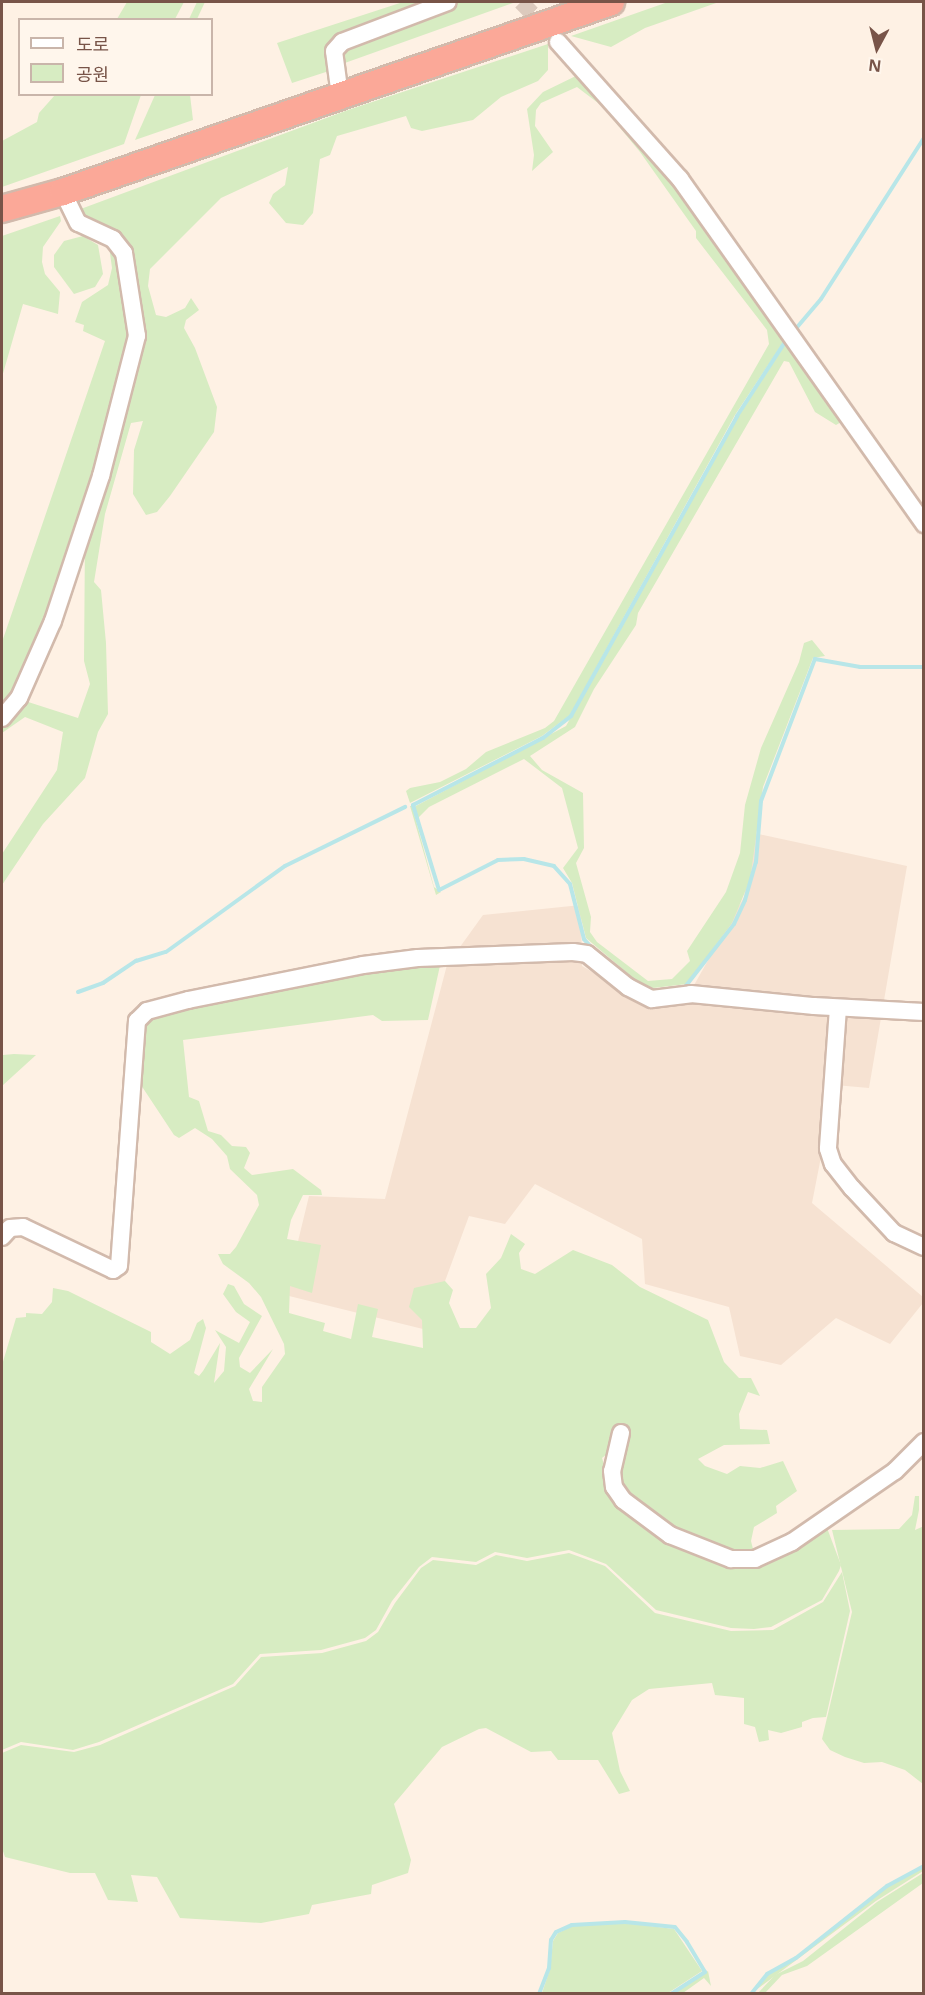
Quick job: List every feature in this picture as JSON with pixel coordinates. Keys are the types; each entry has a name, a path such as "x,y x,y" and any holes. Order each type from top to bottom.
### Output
{"highway":[{"path":"2,209 63,192 611,2"}],"street":[{"path":"340,96 334,51 342,42 448,2"},
{"path":"558,42 680,179 924,524"},
{"path":"2,718 20,698 53,621 101,476 137,336 124,254 113,239 78,223 63,192"},
{"path":"2,1237 10,1228 23,1227 113,1270 119,1266 134,1039 137,1021 147,1011 363,965 418,958 573,952 587,954 628,987 652,999 691,994 838,1008 924,1012"},
{"path":"838,1008 828,1149 846,1180 894,1233 924,1247"},
{"path":"621,1433 612,1471 614,1487 622,1500 670,1535 731,1559 755,1559 792,1542 895,1471 924,1442"}],"shaded area":[{"path":"754,833 907,866 869,1088 835,1085 812,1203 923,1297 923,1303 890,1344 836,1318 781,1365 740,1356 729,1307 645,1284 642,1239 535,1184 505,1224 469,1216 427,1330 285,1295 309,1196 385,1199 447,965 483,915 581,905 582,966 654,1008 685,1001 744,897"}],"green space":[{"path":"127,2 184,2 176,18 118,18"},
{"path":"197,2 205,2 197,18 189,18"},
{"path":"403,2 437,2 354,31 329,71 292,83 277,43"},
{"path":"457,2 513,3 342,64 340,54 350,44 372,32"},
{"path":"668,2 719,2 645,28 611,47 571,36"},
{"path":"548,44 548,70 538,81 501,97 473,120 422,131 411,128 406,116 337,136 330,155 320,159 313,213 303,225 286,223 269,203 273,194 285,185 288,167 221,198 150,269 148,286 156,315 166,317 185,308 191,298 199,310 186,320 184,328 195,348 217,407 214,432 157,512 146,515 133,494 134,450 143,421 131,423 105,514 94,582 101,590 106,643 108,714 98,732 85,778 43,824 2,885 2,854 57,770 63,732 25,717 2,733 2,721 22,700 78,718 90,684 84,661 85,537 137,359 128,249 78,210 348,110"},
{"path":"582,73 673,180 784,341 735,415 570,715 542,736 410,803 406,791 410,788 440,782 466,769 486,752 545,728 554,721 769,344 767,330 696,238 696,231 640,152 602,106 577,87 541,103 536,110 535,126 553,152 532,171 534,155 527,109 543,92"},
{"path":"54,96 141,96 124,144 2,187 2,141 37,122 39,113"},
{"path":"155,96 190,96 193,120 135,140"},
{"path":"60,216 61,221 43,247 42,262 45,274 60,292 58,314 23,304 2,377 2,236"},
{"path":"83,236 98,245 103,274 95,287 74,294 54,267 54,255 64,241"},
{"path":"109,246 120,252 134,339 64,575 14,694 2,711 2,642 105,341 83,331 84,325 75,322 82,302 108,285 112,268"},
{"path":"789,344 843,421 836,425 815,412 789,362 784,361 638,613 636,625 594,689 575,727 530,756 542,770 583,793 584,848 576,863 591,917 590,932 597,942 648,981 672,979 690,961 687,951 726,892 740,853 745,805 761,748 799,662 804,643 812,640 825,656 813,658 763,787 750,880 732,923 687,984 653,988 639,983 586,938 572,883 563,868 578,848 562,788 524,759 429,807 418,818 414,807 566,726 738,417 783,346"},
{"path":"410,806 412,806 434,887 441,892 436,895"},
{"path":"441,961 428,1020 382,1021 373,1015 183,1040 189,1097 199,1101 208,1131 221,1135 232,1146 246,1147 250,1153 244,1168 252,1175 293,1169 321,1190 322,1195 303,1195 291,1220 287,1239 321,1245 312,1293 290,1286 289,1313 325,1323 323,1331 351,1339 358,1304 378,1309 372,1337 423,1348 422,1320 409,1307 414,1288 445,1281 453,1290 449,1303 460,1328 476,1328 491,1308 486,1274 501,1258 511,1234 525,1244 519,1253 521,1269 535,1274 573,1250 612,1265 640,1287 708,1320 724,1362 739,1378 751,1378 760,1396 748,1392 739,1414 740,1429 767,1430 770,1444 724,1445 698,1459 705,1466 727,1474 740,1466 760,1468 783,1461 797,1491 776,1506 777,1513 754,1527 751,1541 755,1557 732,1557 698,1547 671,1533 624,1498 616,1486 614,1471 623,1434 618,1433 612,1450 602,1458 605,1468 610,1469 617,1498 669,1537 726,1561 765,1559 824,1520 841,1565 839,1571 822,1600 771,1627 754,1629 731,1628 656,1610 606,1564 569,1550 527,1558 495,1552 476,1562 432,1557 419,1567 392,1601 376,1630 365,1638 321,1650 260,1654 233,1684 99,1742 73,1750 21,1742 2,1750 2,1365 16,1318 26,1317 26,1313 42,1314 52,1302 53,1288 68,1291 151,1332 151,1342 170,1354 190,1340 197,1323 203,1319 206,1328 194,1373 199,1376 220,1343 214,1383 224,1371 226,1347 215,1330 239,1343 250,1322 236,1312 223,1294 228,1284 234,1286 244,1304 262,1316 239,1358 240,1367 250,1373 273,1349 249,1389 253,1401 262,1402 262,1387 285,1354 284,1344 261,1297 249,1283 223,1264 218,1254 230,1254 236,1247 259,1205 257,1195 230,1169 227,1156 212,1139 195,1128 179,1138 174,1135 137,1079 134,1070 142,1021 153,1013 289,982 364,967"},
{"path":"14,1054 36,1055 2,1086 3,1055"},
{"path":"915,1496 919,1496 919,1510 915,1530 924,1526 923,1784 905,1770 882,1762 864,1763 845,1757 830,1750 822,1739 852,1612 832,1530 899,1529 912,1515"},
{"path":"569,1553 605,1566 655,1613 731,1631 773,1630 823,1602 842,1572 850,1611 826,1717 813,1718 802,1722 802,1727 781,1733 768,1730 769,1740 759,1742 755,1727 744,1724 744,1698 715,1695 712,1683 649,1689 632,1700 612,1733 620,1771 630,1791 619,1794 598,1760 558,1760 551,1751 531,1752 486,1728 479,1729 442,1747 394,1804 411,1860 408,1873 372,1885 371,1894 312,1905 309,1914 261,1923 180,1918 157,1877 131,1875 138,1902 108,1900 95,1873 70,1873 5,1857 2,1848 2,1753 21,1745 74,1752 100,1745 235,1686 261,1657 322,1653 366,1641 378,1632 395,1603 421,1568 433,1560 476,1565 496,1555 527,1561"},
{"path":"923,1866 923,1871 876,1901 752,1993 767,1975 797,1958 875,1895"},
{"path":"923,1873 923,1883 807,1966 782,1975 765,1993 758,1993 775,1975 803,1961 877,1902"},
{"path":"625,1923 674,1929 702,1971 668,1993 542,1993 550,1969 553,1941 558,1933 572,1926"},
{"path":"708,1971 711,1986 704,1978 683,1993 673,1993"}],"waterway":[{"path":"793,332 821,299 924,138"},
{"path":"595,951 584,939 570,884 554,866 524,859 498,860 439,890 413,805 543,738 571,716 737,416 785,342"},
{"path":"685,987 734,924 745,900 756,862 761,801 815,659 860,667 924,667"},
{"path":"78,992 103,983 136,961 166,952 285,866 405,807"},
{"path":"751,1994 767,1974 796,1958 887,1886 924,1866"},
{"path":"539,1994 549,1968 551,1940 556,1932 572,1925 625,1922 675,1927 687,1942 705,1972 671,1994"}],"tunnel":[{"path":"521,2 548,30"}]}
